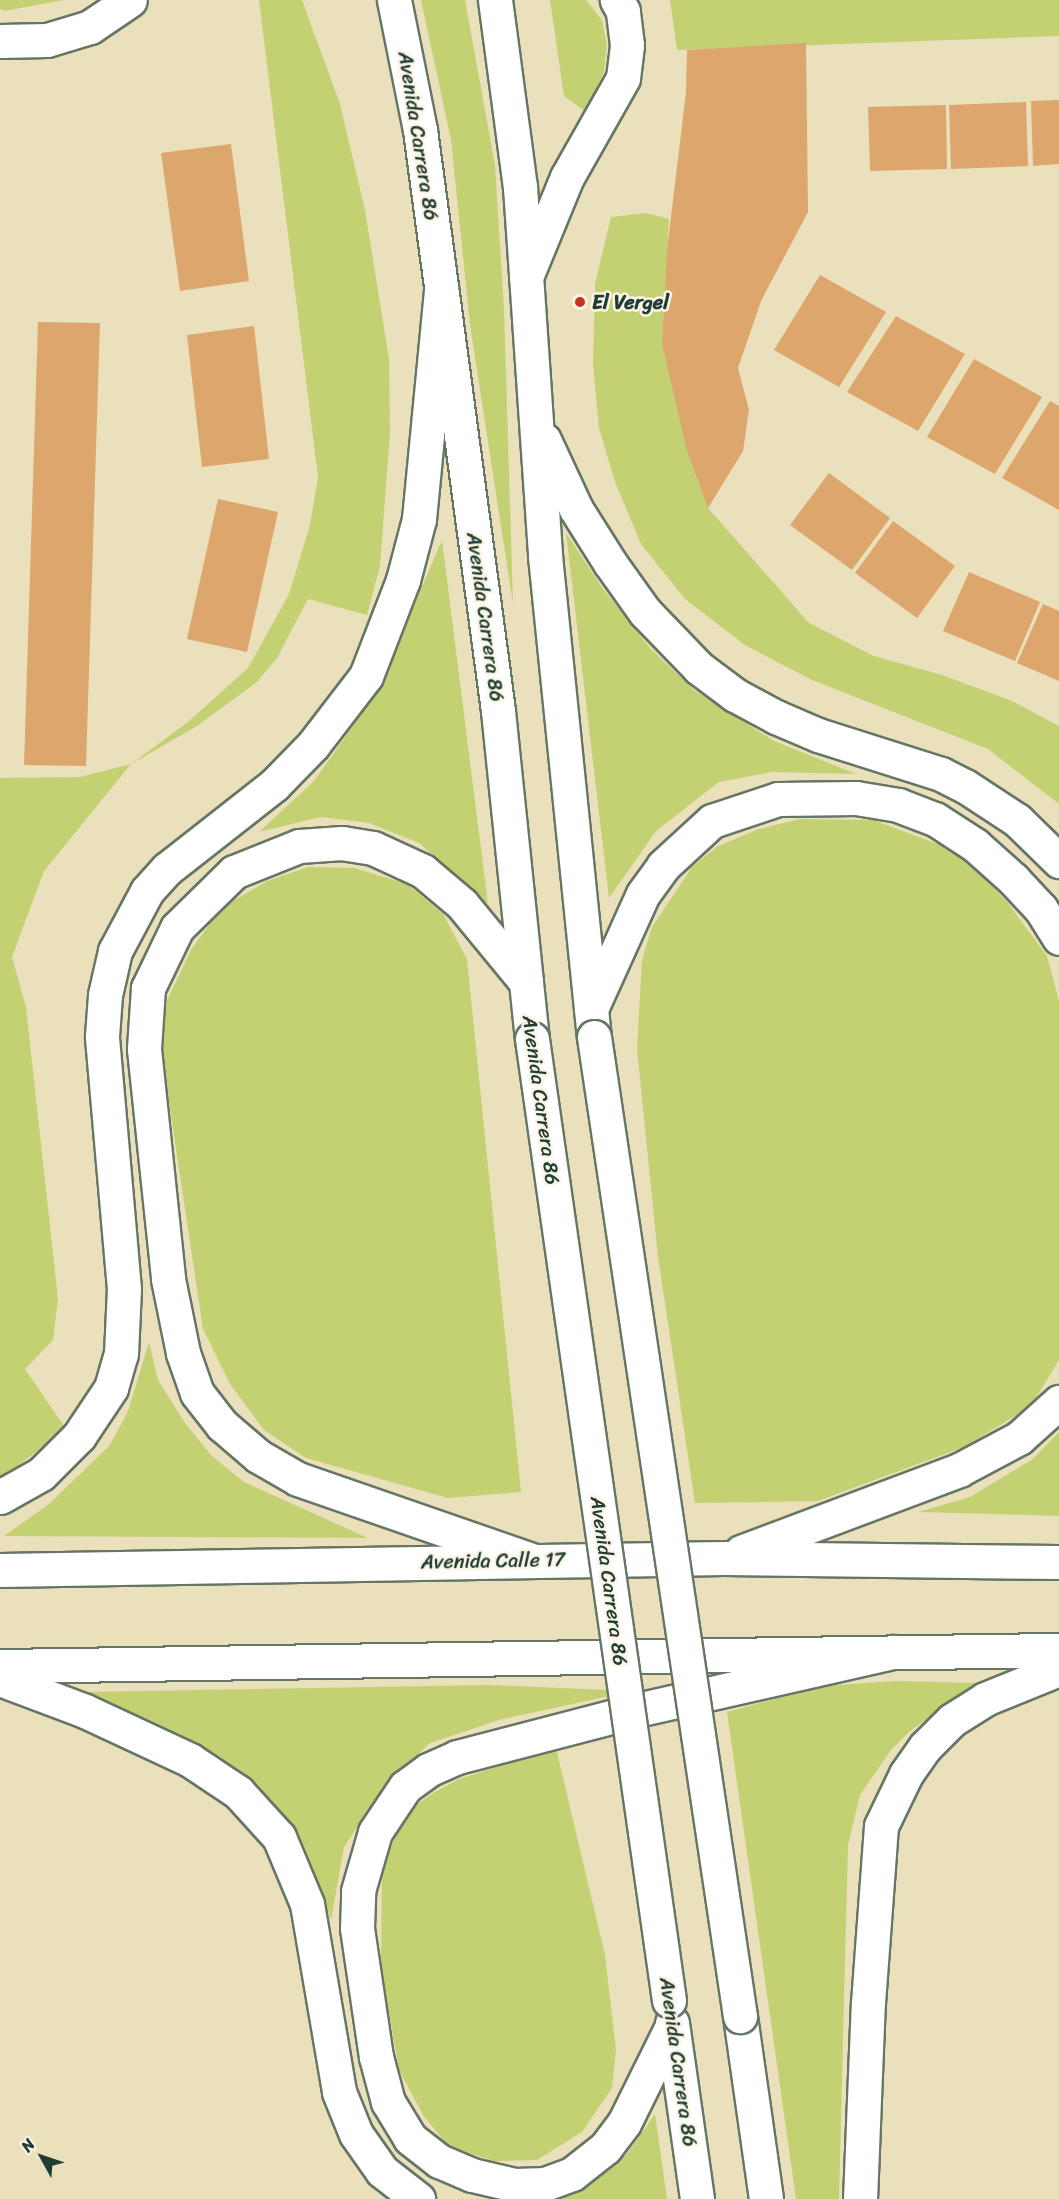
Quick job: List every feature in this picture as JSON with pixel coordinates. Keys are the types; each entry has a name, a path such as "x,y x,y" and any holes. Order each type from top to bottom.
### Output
{"main road":[{"path":"0,41 47,40 90,27 130,0"},
{"path":"375,0 402,38"},
{"name":"Avenida Carrera 86","path":"394,0 420,130 498,711 532,1040 697,2199"},
{"path":"495,0 514,130 536,422 592,1023 766,2199"},
{"path":"526,277 567,177 623,78 627,45 623,10 617,0"},
{"path":"0,1497 41,1474 79,1436 111,1388 121,1354 124,1289 102,1036 105,995 115,951 147,891 167,869 274,785 314,745 366,676 403,580 419,519 441,289"},
{"path":"536,422 576,509 602,552 645,612 699,668 735,694 797,726 965,786 1017,820 1059,861"},
{"path":"592,1023 643,894 663,866 712,821 778,799 856,798 898,805 935,819 975,845 1013,879 1041,909 1059,938"},
{"path":"526,982 462,904 423,871 373,848 342,843 299,846 234,872 177,928 148,988 144,1049 168,1278 183,1353 197,1393 222,1425 258,1456 298,1479 532,1560"},
{"path":"724,1558 959,1470 1019,1438 1059,1401"},
{"name":"Avenida Calle 17","path":"0,1570 724,1558 1059,1562"},
{"path":"0,1666 1059,1650"},
{"path":"670,2013 624,2123 605,2148 572,2174 545,2184 515,2185 472,2175 439,2162 410,2138 394,2111 376,2057 357,1928 358,1891 375,1832 405,1787 428,1770 457,1757 626,1712 892,1652"},
{"path":"860,2199 867,2003 882,1826 906,1774 925,1747 952,1720 985,1699 1059,1669"},
{"path":"0,1679 86,1711 198,1765 238,1792 279,1837 307,1904 339,2092 356,2134 382,2171 418,2199"}],"green space":[{"path":"0,0 64,0 4,11 0,9"},
{"path":"259,0 302,0 340,104 365,210 389,359 390,432 380,566 367,615 308,599 277,658 257,682 197,726 131,764 188,722 248,668 289,594 310,525 318,477"},
{"path":"421,0 465,0 495,165 504,308 513,604 470,325 451,140"},
{"path":"550,0 586,0 602,20 607,45 604,72 585,111 564,96"},
{"path":"670,0 1059,0 1059,36 677,50"},
{"path":"646,213 669,219 662,344 708,508 809,623 874,656 942,675 1012,701 1059,726 1059,804 988,749 812,680 745,645 685,599 641,544 615,482 599,428 593,365 595,284 611,217"},
{"path":"566,533 603,589 650,648 694,690 774,741 856,774 772,772 719,782 656,831 609,898"},
{"path":"442,540 488,904 419,843 369,823 321,817 259,832 314,781 377,692"},
{"path":"131,764 44,871 12,957 26,1007 58,1299 53,1340 25,1369 66,1429 0,1479 0,778 80,777"},
{"path":"800,819 873,820 962,853 1007,902 1047,956 1059,1001 1059,1360 1031,1406 964,1447 818,1501 695,1503 658,1257 637,1049 642,960 652,927 692,867 718,846 759,829"},
{"path":"308,867 354,868 407,884 443,914 467,959 521,1492 448,1498 306,1458 264,1430 230,1384 203,1329 163,1062 163,1009 191,950 221,908 267,881"},
{"path":"149,1342 158,1380 185,1423 212,1456 244,1482 368,1538 4,1536 49,1504 110,1445 128,1411"},
{"path":"1059,1432 1059,1516 918,1512 970,1497 1033,1459"},
{"path":"895,1681 976,1683 909,1732 891,1750 860,1795 848,1845 839,2199 796,2199 727,1712 822,1686"},
{"path":"489,1685 632,1691 499,1720 430,1743 386,1784 344,1847 331,1920 311,1865 278,1812 243,1774 197,1743 80,1692"},
{"path":"556,1748 605,1955 616,2050 612,2088 582,2132 537,2160 494,2161 448,2146 423,2115 399,2070 381,1966 382,1865 408,1811 433,1793 459,1779"},
{"path":"655,2114 667,2199 549,2199 580,2188 610,2170 627,2154"}],"building":[{"path":"806,43 808,212 761,301 738,368 749,410 743,451 708,508 687,451 662,344 667,250 686,92 687,50"},
{"path":"1059,100 1059,164 1033,166 1031,101"},
{"path":"1026,102 1028,166 951,169 949,105"},
{"path":"946,105 947,169 870,171 868,107"},
{"path":"231,144 249,281 180,291 161,153"},
{"path":"820,275 886,312 839,387 774,350"},
{"path":"896,316 965,354 918,431 847,392"},
{"path":"38,322 100,323 86,766 24,765"},
{"path":"254,326 269,459 202,467 187,335"},
{"path":"974,359 1042,397 995,474 927,437"},
{"path":"1050,401 1059,406 1059,510 1002,478"},
{"path":"829,473 890,518 852,570 790,525"},
{"path":"218,499 278,512 247,652 187,639"},
{"path":"893,521 955,566 917,618 855,573"},
{"path":"969,572 1040,602 1015,661 943,631"},
{"path":"1043,604 1059,611 1059,681 1017,663"}],"place":[{"name":"El Vergel","path":"580,302"}]}
